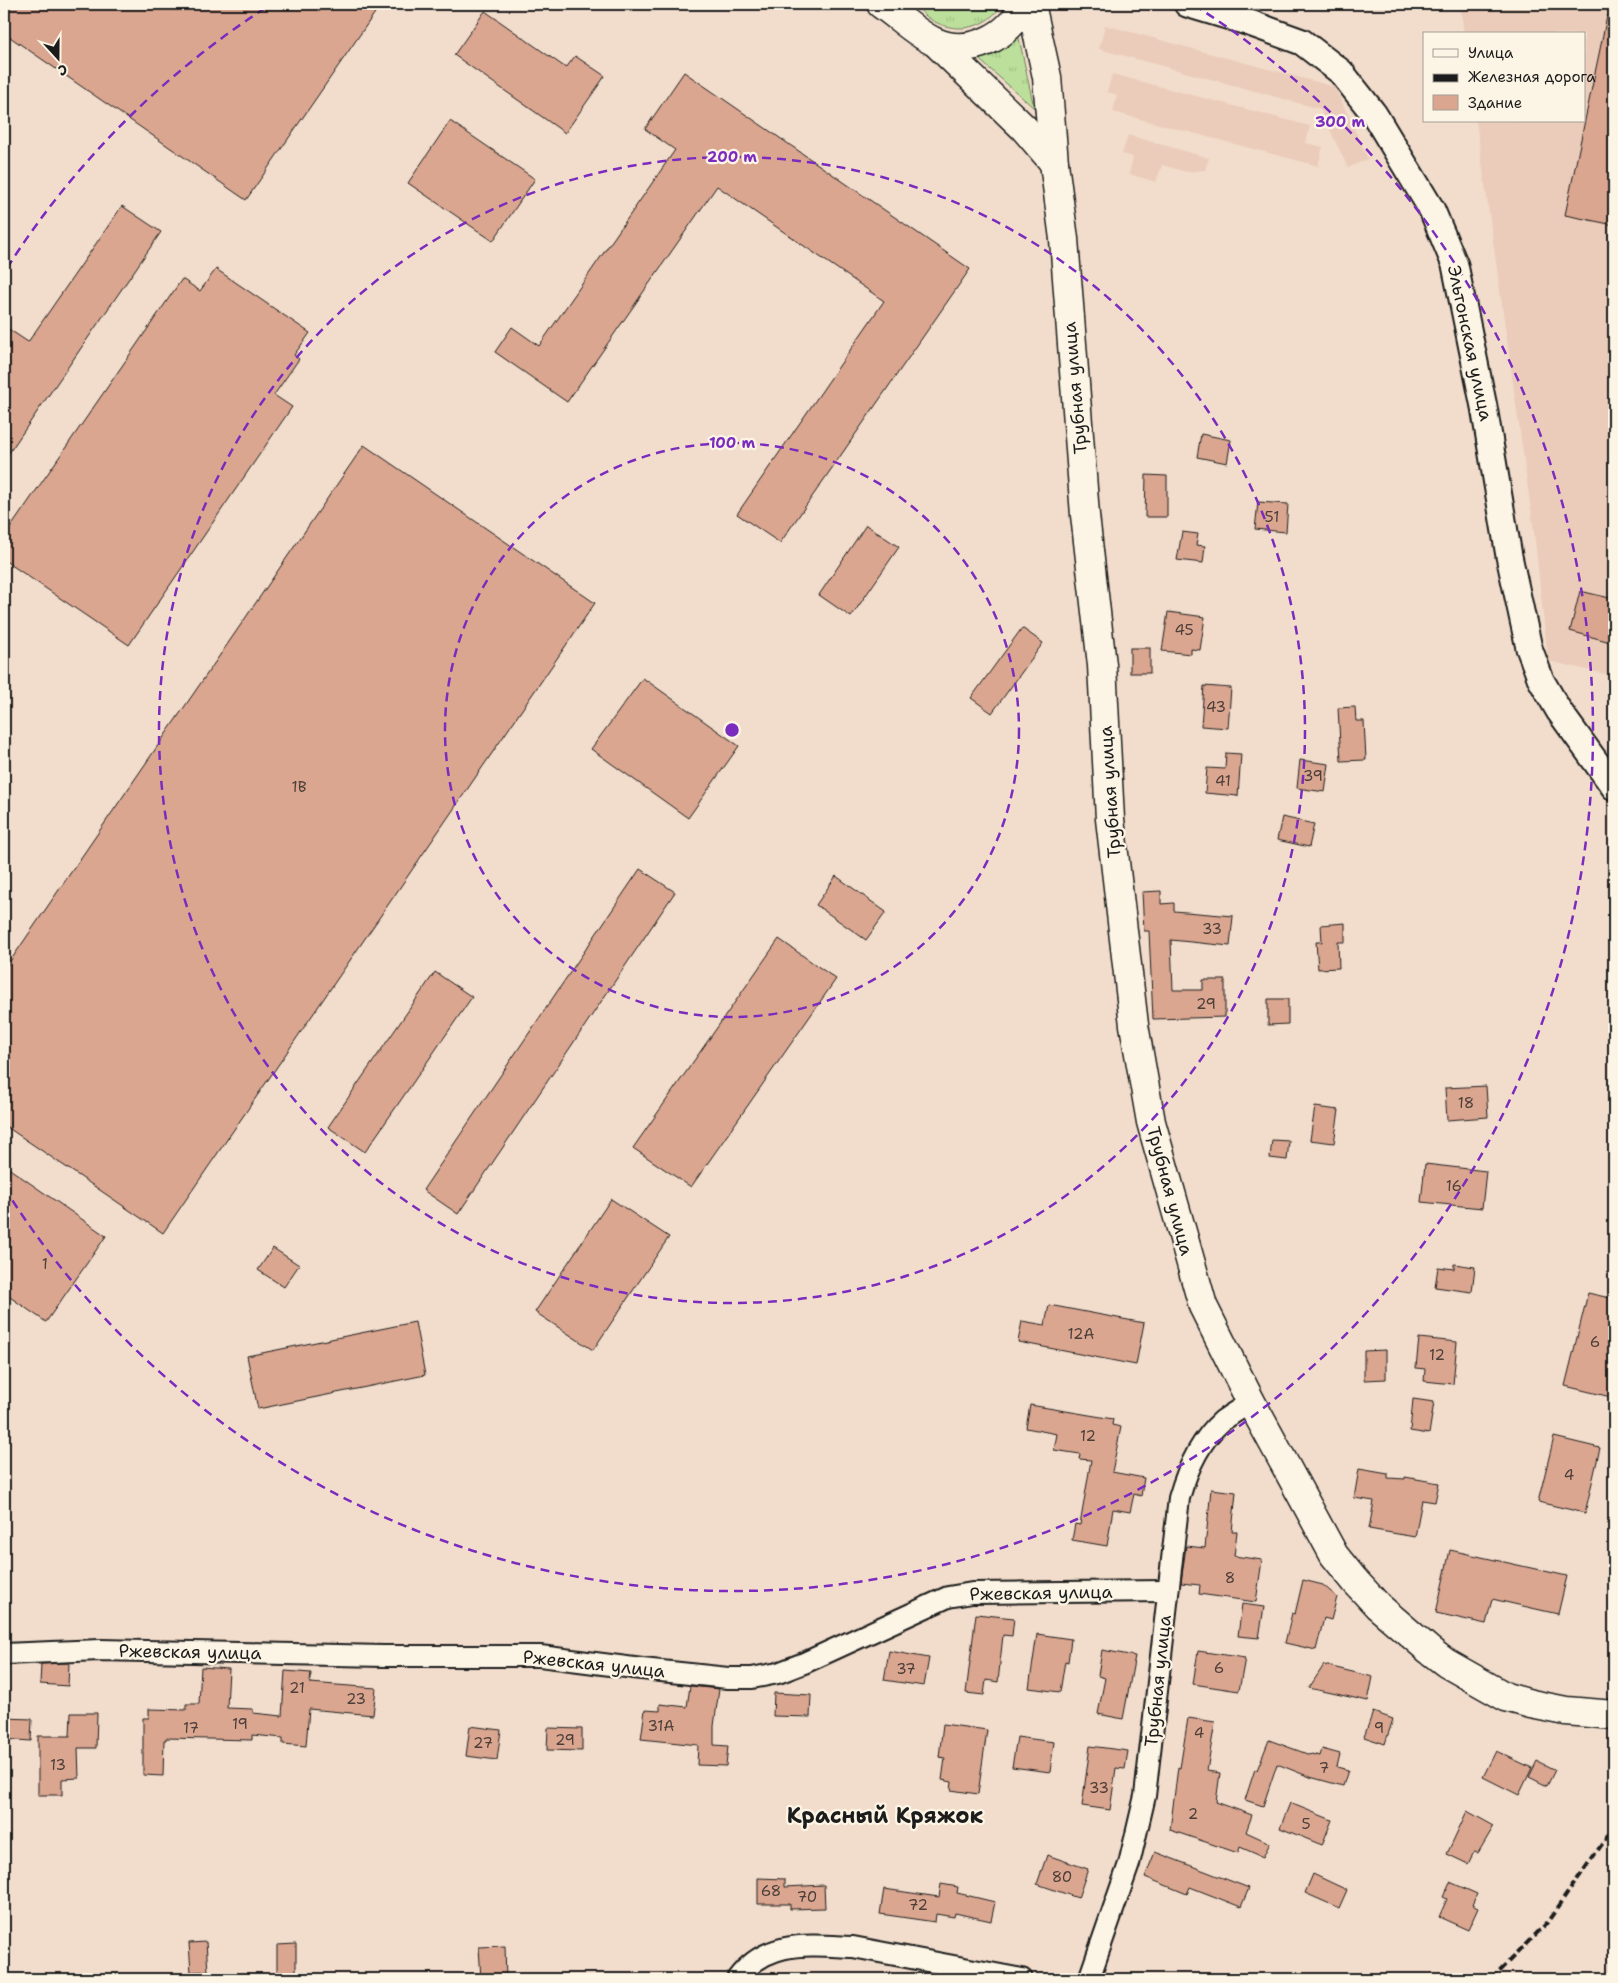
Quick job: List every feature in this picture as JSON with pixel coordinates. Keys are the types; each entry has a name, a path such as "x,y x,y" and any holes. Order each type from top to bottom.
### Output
{"main road":[{"path":"881,4 901,13 920,34 936,42 1024,128 1054,163"},
{"path":"936,42 962,46 988,41 1003,32 1015,20 1024,4"},
{"name":"Трубная улица","path":"1031,4 1047,77 1054,163 1064,239 1085,515 1102,665 1110,818 1134,1025 1151,1122 1203,1306 1251,1402 1334,1555 1354,1581 1378,1606 1428,1650 1466,1675 1506,1696 1531,1704 1566,1711 1614,1714"}],"street":[{"name":"Эльтонская улица","path":"1187,4 1247,22 1302,42 1341,72 1374,114 1432,210 1454,265 1484,407 1509,556 1530,648 1541,680 1558,711 1614,787"},
{"name":"Трубная улица","path":"1089,1979 1129,1864 1145,1796 1178,1498 1197,1450 1221,1422 1251,1402"},
{"name":"Ржевская улица","path":"4,1654 100,1650 384,1656 540,1656 728,1678 752,1678 778,1673 804,1663 948,1597 972,1592 1167,1591"},
{"path":"738,1979 746,1967 756,1959 767,1954 794,1946 829,1946 853,1948 1022,1979"}],"shaded area":[{"path":"1460,4 1614,4 1614,676 1548,661 1534,532 1476,122 1586,122 1586,32 1464,32"},
{"path":"1105,25 1335,87 1368,159 1348,168 1320,109 1099,49"},
{"path":"1112,74 1310,126 1306,143 1323,147 1318,166 1113,112 1117,95 1107,92"},
{"path":"1128,135 1209,158 1205,170 1186,172 1162,165 1156,182 1129,174 1133,157 1122,154"}],"green space":[{"path":"915,4 1002,4 993,15 983,22 971,27 959,28 935,22"},
{"path":"1017,29 1034,108 973,54"}],"building":[{"path":"10,4 381,4 246,200 4,33 4,12"},
{"path":"485,11 566,68 575,56 605,76 565,133 454,55"},
{"path":"1607,16 1614,16 1614,225 1565,215"},
{"path":"684,72 970,269 780,543 737,514 884,301 717,186 567,402 495,352 512,327 539,346 675,150 645,129"},
{"path":"450,121 535,179 493,241 408,183"},
{"path":"122,206 161,232 4,460 4,326 28,342"},
{"path":"216,269 310,333 294,355 299,359 274,395 292,407 129,645 4,560 4,537 182,279 200,291"},
{"path":"1201,434 1231,440 1227,463 1197,457"},
{"path":"364,445 595,603 163,1233 4,1125 4,970"},
{"path":"1146,475 1167,476 1167,517 1145,517"},
{"path":"1258,502 1288,504 1286,532 1255,529"},
{"path":"866,525 899,547 851,617 819,595"},
{"path":"1182,532 1198,534 1196,545 1205,546 1203,563 1177,560"},
{"path":"1580,591 1614,599 1614,643 1570,631"},
{"path":"1168,612 1205,617 1200,650 1191,649 1191,654 1162,651"},
{"path":"1022,628 1043,643 992,713 971,698"},
{"path":"1130,648 1150,648 1150,673 1130,673"},
{"path":"643,678 739,746 688,818 591,749"},
{"path":"1204,686 1231,688 1228,728 1201,726"},
{"path":"1355,707 1356,721 1364,721 1366,760 1341,761 1338,708"},
{"path":"1226,753 1241,754 1238,796 1205,793 1207,768 1225,769"},
{"path":"1300,760 1329,764 1325,792 1297,788"},
{"path":"1282,817 1314,824 1309,847 1277,840"},
{"path":"640,869 675,892 458,1214 423,1190"},
{"path":"836,876 886,912 866,940 816,905"},
{"path":"1161,891 1161,904 1174,903 1174,911 1233,916 1230,946 1171,940 1173,990 1203,990 1203,980 1225,980 1225,1017 1153,1019 1149,931 1144,931 1142,892"},
{"path":"1345,923 1345,942 1338,942 1339,968 1318,969 1316,942 1322,942 1321,925"},
{"path":"779,939 836,979 691,1187 633,1148"},
{"path":"435,972 472,997 365,1152 328,1127"},
{"path":"1268,999 1288,999 1288,1024 1268,1025"},
{"path":"1486,1086 1488,1117 1447,1120 1445,1088"},
{"path":"1315,1107 1339,1110 1334,1143 1310,1140"},
{"path":"1272,1140 1289,1141 1287,1160 1270,1158"},
{"path":"1425,1164 1486,1171 1482,1208 1421,1202"},
{"path":"4,1165 106,1236 46,1322 4,1293"},
{"path":"611,1199 669,1237 593,1350 535,1312"},
{"path":"273,1248 299,1265 284,1287 258,1270"},
{"path":"1454,1264 1475,1267 1472,1292 1435,1287 1438,1267 1454,1269"},
{"path":"1588,1293 1614,1299 1614,1385 1611,1397 1565,1386"},
{"path":"1049,1305 1144,1323 1136,1365 1018,1342 1022,1321 1045,1325"},
{"path":"415,1322 425,1375 258,1409 247,1356"},
{"path":"1419,1338 1457,1342 1453,1384 1424,1381 1425,1369 1416,1368"},
{"path":"1386,1350 1386,1379 1364,1380 1364,1351"},
{"path":"1413,1399 1434,1402 1429,1434 1410,1431"},
{"path":"1030,1405 1113,1419 1112,1425 1121,1427 1112,1472 1144,1478 1141,1496 1134,1494 1130,1512 1113,1509 1107,1546 1072,1540 1075,1524 1080,1525 1091,1460 1079,1459 1080,1454 1054,1450 1057,1434 1026,1428"},
{"path":"1554,1437 1600,1448 1585,1513 1538,1502"},
{"path":"1359,1469 1388,1474 1388,1478 1405,1479 1405,1477 1439,1483 1435,1502 1422,1500 1415,1537 1369,1529 1374,1501 1354,1498"},
{"path":"1211,1489 1236,1492 1232,1532 1237,1532 1234,1556 1262,1560 1256,1602 1199,1594 1200,1585 1181,1583 1186,1546 1205,1548"},
{"path":"1450,1550 1567,1576 1558,1614 1492,1599 1486,1624 1436,1613"},
{"path":"1303,1580 1323,1585 1337,1597 1331,1620 1324,1618 1316,1650 1285,1643 1292,1613 1295,1614"},
{"path":"1242,1604 1264,1607 1259,1638 1238,1636"},
{"path":"976,1614 1014,1618 1012,1636 1003,1635 998,1682 986,1680 984,1695 966,1693"},
{"path":"1037,1634 1071,1639 1068,1662 1065,1661 1060,1692 1029,1688"},
{"path":"1102,1650 1135,1656 1123,1719 1098,1714 1105,1678 1098,1676"},
{"path":"889,1651 929,1658 924,1686 884,1680"},
{"path":"1198,1651 1245,1658 1239,1691 1193,1684"},
{"path":"69,1663 68,1686 40,1684 41,1664"},
{"path":"1324,1665 1373,1677 1368,1701 1309,1688"},
{"path":"201,1667 229,1669 227,1708 253,1709 253,1713 282,1716 285,1671 311,1673 310,1683 376,1688 373,1715 309,1709 306,1746 283,1744 283,1738 252,1735 252,1740 166,1738 164,1740 163,1776 143,1775 143,1718 149,1718 149,1709 186,1710 186,1704 199,1704"},
{"path":"690,1686 719,1689 714,1726 714,1745 728,1746 726,1766 697,1765 698,1745 641,1739 645,1710 660,1711 660,1704 687,1707"},
{"path":"774,1693 811,1695 810,1717 773,1716"},
{"path":"1373,1712 1393,1719 1385,1744 1364,1737"},
{"path":"71,1713 97,1713 96,1748 78,1748 79,1778 62,1779 62,1795 38,1795 38,1736 70,1736"},
{"path":"4,1718 32,1719 31,1741 4,1739"},
{"path":"1188,1718 1215,1722 1207,1771 1220,1773 1216,1802 1252,1815 1246,1832 1270,1843 1263,1857 1240,1847 1238,1853 1170,1830 1178,1767 1180,1768"},
{"path":"943,1724 987,1730 978,1794 951,1790 952,1782 942,1780 945,1758 939,1757"},
{"path":"470,1726 501,1730 497,1760 466,1756"},
{"path":"548,1728 582,1729 582,1751 547,1750"},
{"path":"1017,1737 1054,1742 1050,1772 1012,1767"},
{"path":"1269,1740 1310,1755 1320,1756 1322,1749 1340,1754 1337,1767 1348,1770 1343,1786 1310,1777 1277,1764 1263,1806 1245,1800 1255,1769 1257,1770"},
{"path":"1090,1746 1128,1751 1125,1769 1116,1768 1110,1810 1082,1806"},
{"path":"1496,1751 1532,1768 1519,1795 1483,1777"},
{"path":"1537,1761 1555,1770 1547,1786 1529,1777"},
{"path":"1290,1803 1332,1820 1322,1845 1280,1828"},
{"path":"1467,1811 1494,1826 1478,1853 1474,1852 1468,1864 1447,1854"},
{"path":"1155,1852 1249,1888 1241,1907 1190,1887 1187,1894 1145,1877"},
{"path":"1047,1855 1088,1869 1078,1898 1037,1884"},
{"path":"1313,1874 1347,1890 1339,1908 1305,1893"},
{"path":"758,1878 785,1879 785,1887 824,1885 825,1908 790,1909 790,1904 758,1904"},
{"path":"1450,1882 1477,1894 1472,1905 1478,1908 1468,1930 1439,1917 1447,1899 1443,1897"},
{"path":"941,1884 958,1887 957,1893 995,1902 991,1921 955,1913 954,1917 936,1914 935,1922 880,1914 884,1889 939,1897"},
{"path":"206,1942 208,1971 191,1972 189,1943"},
{"path":"296,1944 296,1975 277,1975 277,1945"},
{"path":"505,1946 506,1979 481,1979 479,1947"}],"railway":[{"path":"1491,1979 1546,1924 1614,1827"}],"district":[{"name":"Красный Кряжок","path":"885,1815"}]}
